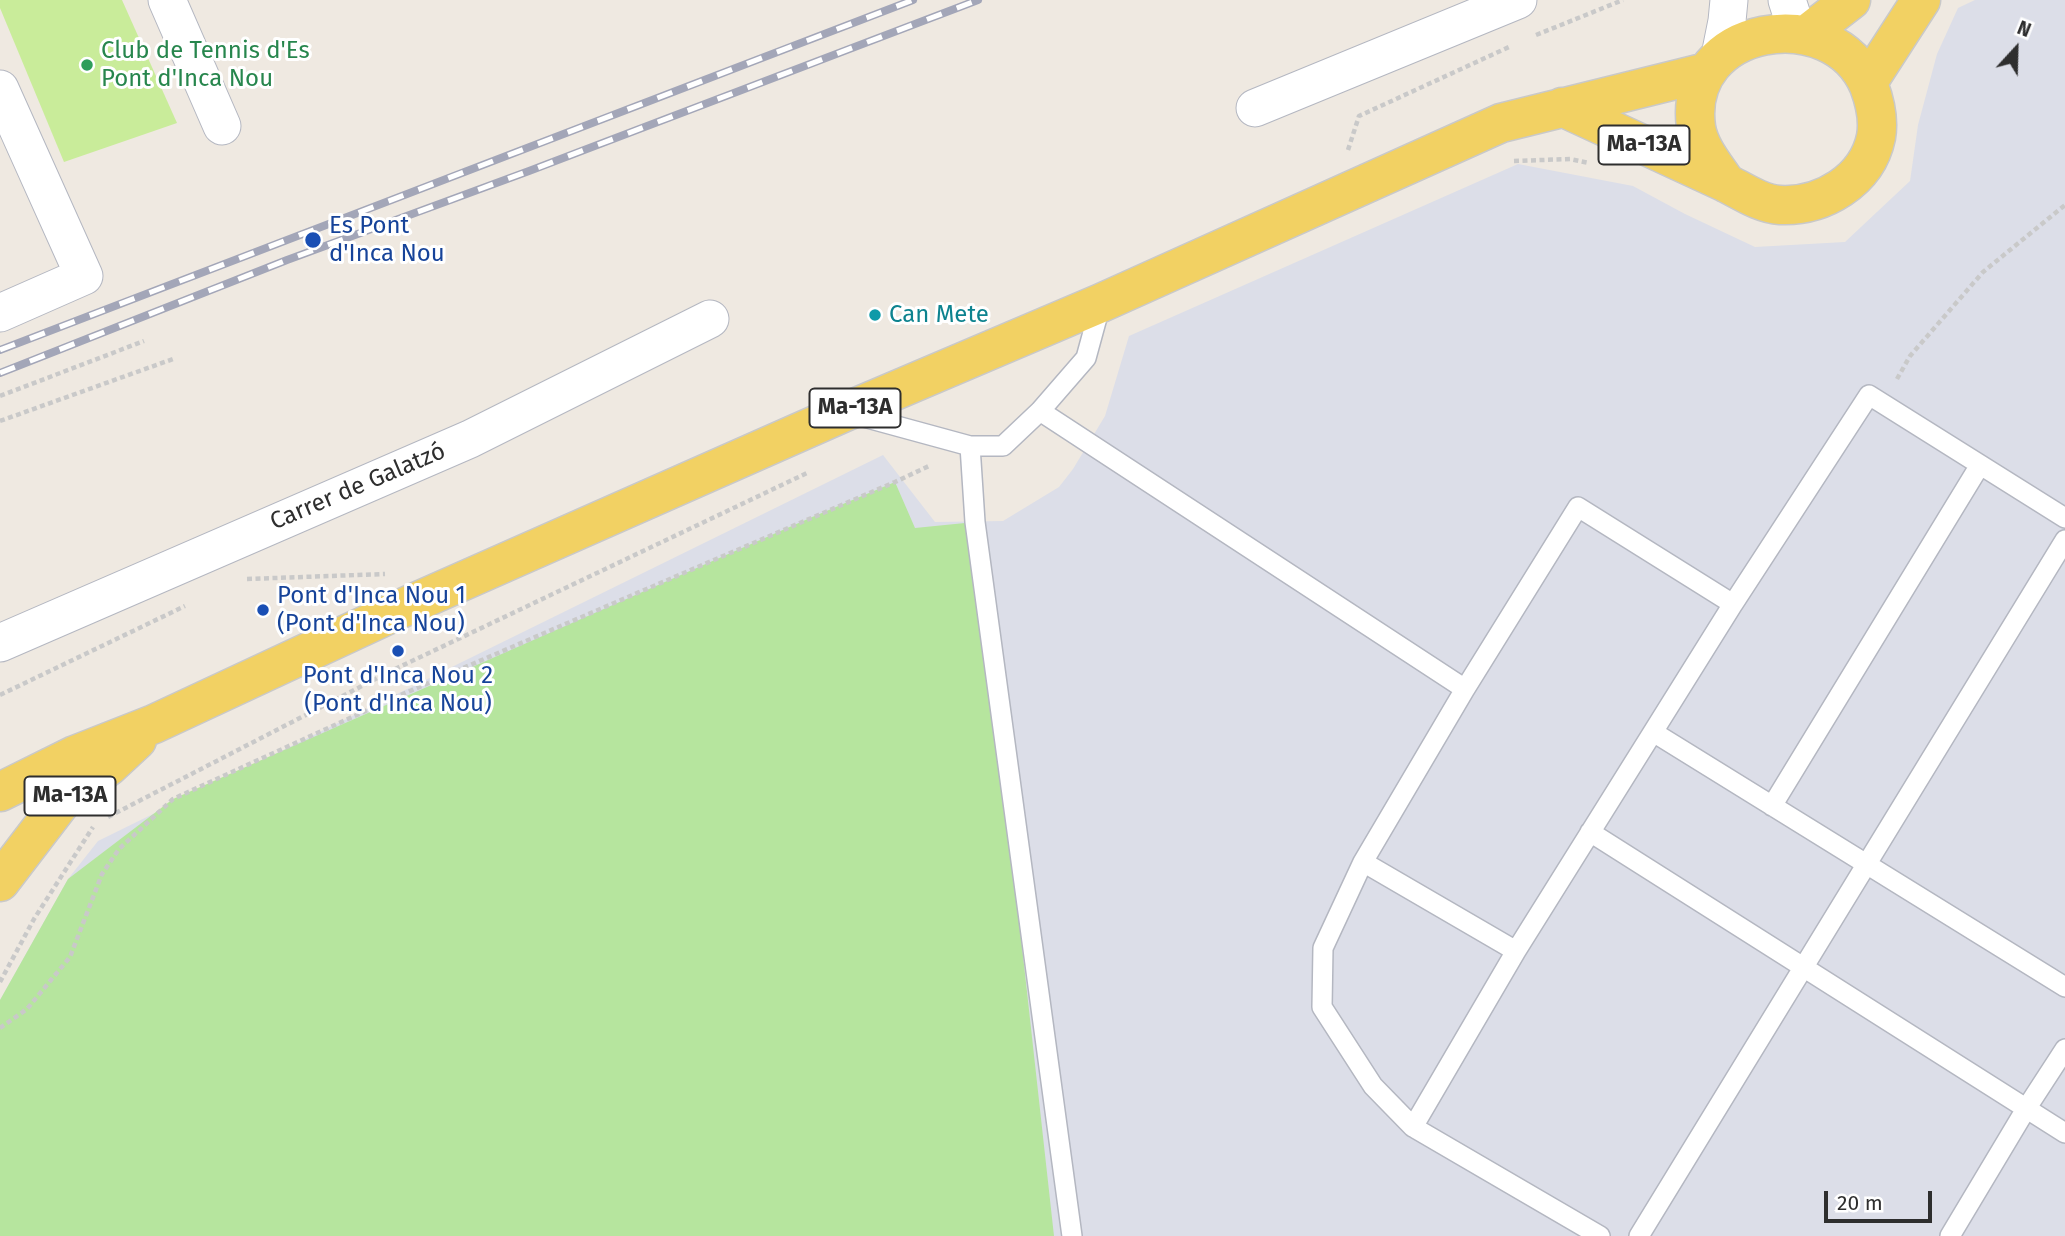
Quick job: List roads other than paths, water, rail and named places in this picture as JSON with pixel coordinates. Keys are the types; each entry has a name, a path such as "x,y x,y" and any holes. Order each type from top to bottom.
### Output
{"main road":[{"path":"1798,20 1847,51 1859,66 1876,104 1876,135 1872,149 1852,180 1835,192 1807,202 1778,205 1726,183 1704,150 1696,128 1699,85 1713,64 1731,45 1766,29 1851,0"},
{"path":"1868,82 1921,0"},
{"name":"Ma-13A","path":"0,792 75,755 154,724 409,605 845,412 1101,303 1501,123 1713,64"},
{"name":"Ma-13A","path":"1562,107 1726,183"},
{"name":"Ma-13A","path":"0,882 62,801 109,766 154,724"}],"street":[{"path":"167,0 222,125"},
{"path":"1255,108 1518,0"},
{"path":"1713,64 1727,21 1729,0"},
{"path":"0,89 85,276 0,313"},
{"name":"Carrer de Galatzó","path":"0,643 470,439 710,319"}],"lane":[{"path":"845,412 970,446 1003,446 1041,411 1086,358 1101,303"},
{"path":"1413,1127 1516,951 1590,832 1733,604 1869,395 2065,518"},
{"path":"1041,411 1465,689"},
{"path":"970,446 975,522 1072,1236"},
{"path":"1772,806 1980,465"},
{"path":"1600,1236 1413,1127 1373,1086 1322,1007 1323,948 1363,862 1465,689 1578,508 1733,604"},
{"path":"1639,1236 2065,540"},
{"path":"1653,732 2065,987"},
{"path":"1590,832 2065,1133"},
{"path":"1363,862 1516,951"},
{"path":"1950,1236 2065,1049"}],"railway":[{"path":"0,350 913,0"},
{"path":"0,373 287,260 978,0"}],"place":[{"name":"Club de Tennis d'Es Pont d'Inca Nou","path":"87,65"},
{"name":"Es Pont d'Inca Nou","path":"313,240"},
{"name":"Can Mete","path":"875,315"},
{"name":"Pont d'Inca Nou 1 (Pont d'Inca Nou)","path":"263,610"},
{"name":"Pont d'Inca Nou 2 (Pont d'Inca Nou)","path":"398,651"}]}
